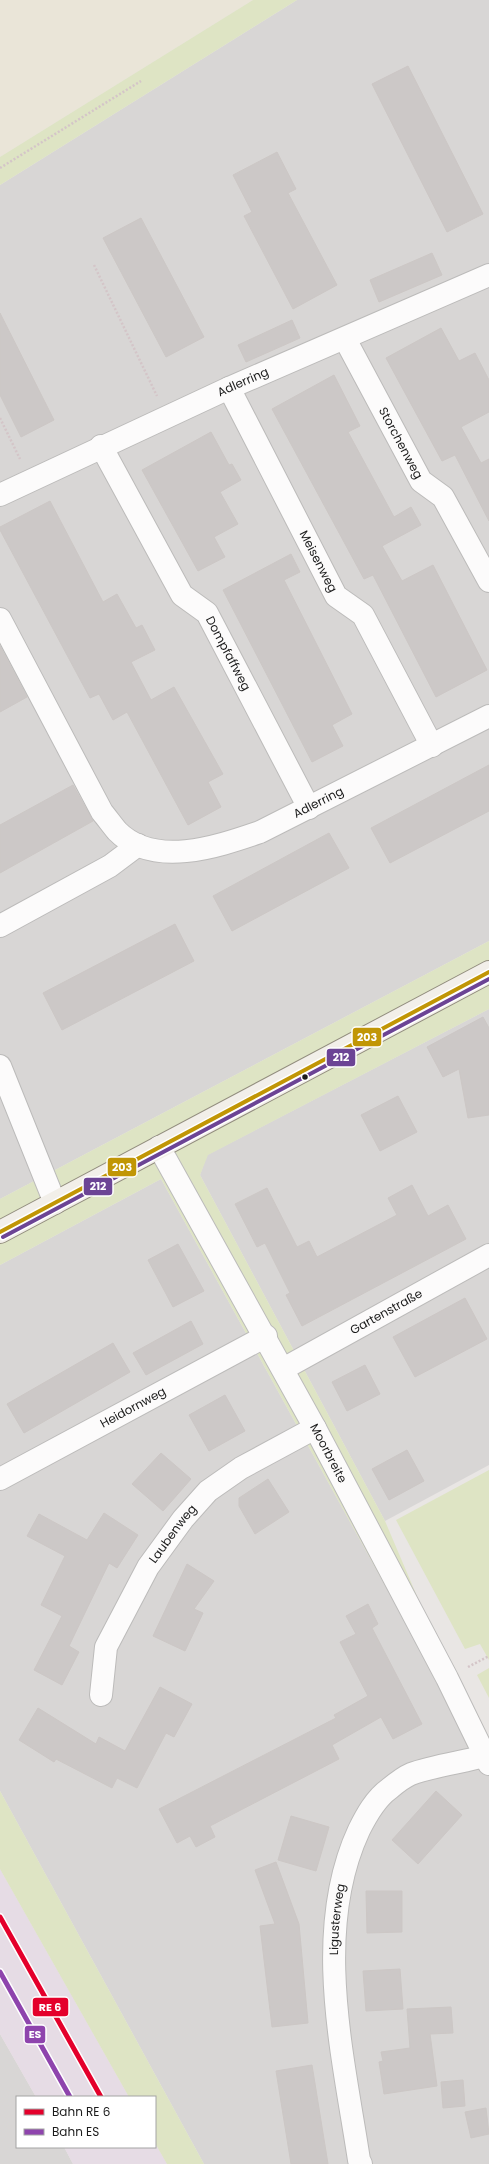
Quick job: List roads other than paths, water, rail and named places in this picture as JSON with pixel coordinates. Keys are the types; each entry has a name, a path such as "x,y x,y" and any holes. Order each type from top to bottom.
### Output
{"main road":[{"path":"0,1232 489,972"}],"street":[{"name":"Adlerring","path":"0,495 30,479 229,388 345,339 489,275"},
{"name":"Storchenweg","path":"345,339 421,481 443,498 489,581"},
{"name":"Meisenweg","path":"229,388 336,596 363,615 432,746"},
{"name":"Dompfaffweg","path":"101,446 182,595 207,613 309,808"},
{"name":"Adlerring","path":"0,619 102,812 118,832 138,845 166,852 195,852 229,843 260,832 489,716"},
{"path":"0,926 110,866 138,845"},
{"path":"0,1066 55,1203"},
{"name":"Moorbreite","path":"159,1147 266,1336 447,1678 487,1760"},
{"name":"Gartenstraße","path":"283,1369 489,1255"},
{"name":"Heidornweg","path":"0,1479 266,1336"},
{"name":"Laubenweg","path":"100,1696 106,1647 148,1567 183,1519 208,1491 241,1468 315,1428"},
{"name":"Ligusterweg","path":"361,2164 359,2160 337,2014 334,1943 338,1900 351,1849 368,1813 387,1790 411,1774 487,1760"}],"rail line":[{"name":"ES","path":"0,1972 69,2096"}]}
